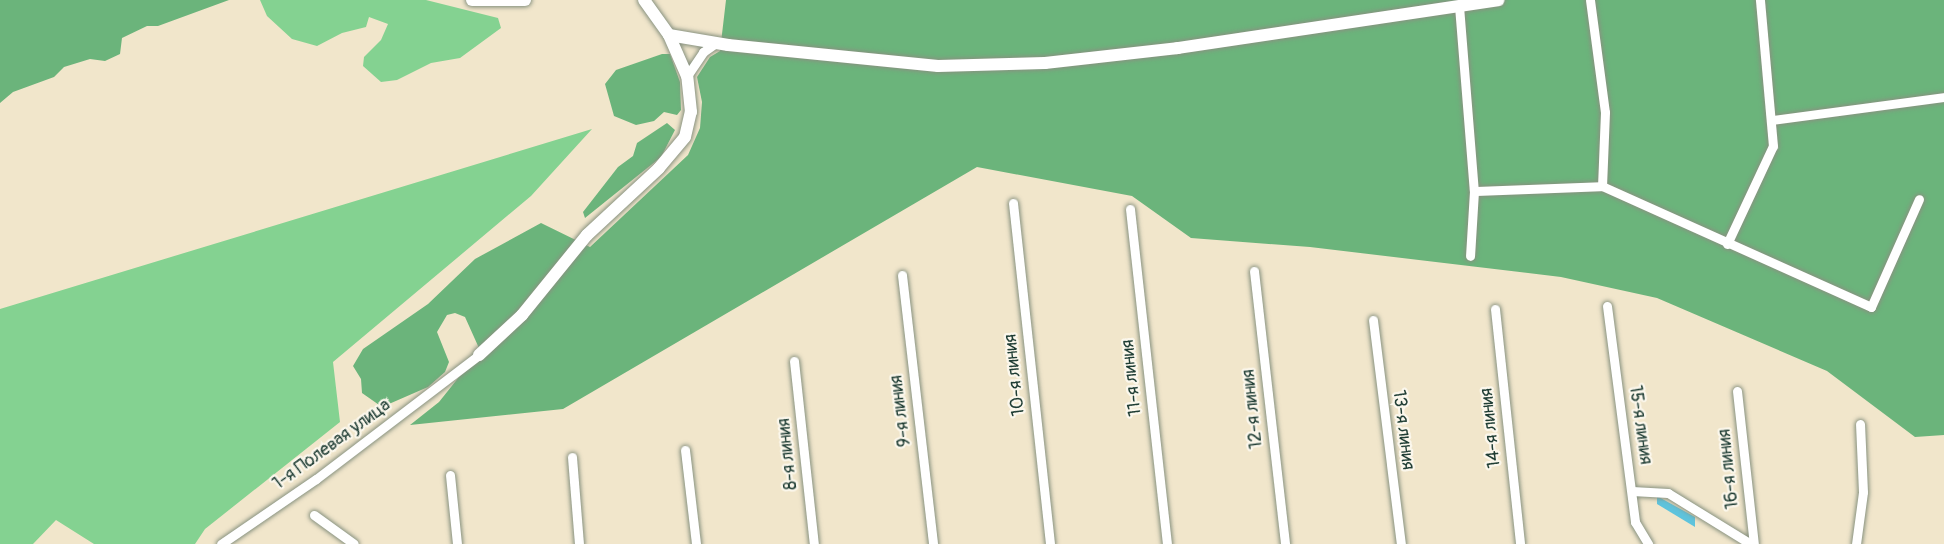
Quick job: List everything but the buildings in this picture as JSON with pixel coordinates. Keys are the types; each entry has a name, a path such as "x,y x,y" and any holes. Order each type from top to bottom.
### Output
{"street":[{"path":"472,0 525,0"},
{"path":"478,355 522,315 606,215 679,148 691,112 687,76 669,35 644,0"},
{"path":"669,35 716,43 938,66 1045,63 1178,48 1498,0"},
{"path":"1590,0 1605,112 1602,186"},
{"path":"1727,244 1773,146 1760,0"},
{"path":"1459,6 1474,191 1470,256"},
{"path":"687,76 703,52 716,43"},
{"path":"1772,120 1944,97"},
{"path":"1474,191 1602,186 1871,307 1919,199"},
{"name":"10-я линия","path":"1013,203 1050,544"},
{"name":"11-я линия","path":"1130,209 1167,544"},
{"name":"12-я линия","path":"1254,271 1285,544"},
{"name":"9-я линия","path":"902,275 933,544"},
{"name":"15-я линия","path":"1607,306 1635,522 1648,544"},
{"name":"14-я линия","path":"1495,309 1520,544"},
{"name":"13-я линия","path":"1373,320 1401,544"},
{"name":"1-я Полевая улица","path":"221,544 478,355"},
{"name":"8-я линия","path":"794,361 814,544"},
{"name":"16-я линия","path":"1737,391 1753,544"},
{"path":"1856,544 1863,492 1860,424"},
{"path":"685,450 696,544"},
{"path":"572,457 579,544"},
{"path":"450,475 457,544"},
{"path":"1632,491 1668,493 1753,544"},
{"path":"314,515 354,544"}],"green space":[{"path":"0,0 229,0 158,26 147,26 122,38 120,54 105,61 90,59 64,67 54,77 13,92 0,103"},
{"path":"260,0 426,0 498,18 501,28 460,58 431,63 397,80 381,82 363,66 364,57 381,40 388,24 369,17 366,27 342,33 317,46 292,39 267,16"},
{"path":"726,0 1944,0 1944,435 1915,437 1827,371 1657,298 1561,277 1310,247 1191,238 1132,196 977,167 563,409 410,425 439,402 459,377 483,357 465,317 455,313 447,315 437,332 449,362 445,372 428,387 382,407 362,393 361,379 353,366 363,349 428,304 475,259 541,223 590,247 688,155 700,128 702,102 697,77 710,57 720,51"},
{"path":"662,54 670,54 680,82 681,110 677,115 664,112 654,121 636,125 614,116 605,84 616,70"},
{"path":"667,123 675,130 661,157 585,218 583,212 618,167 633,156 637,143"},
{"path":"592,129 531,196 333,362 340,422 205,529 195,544 94,544 56,520 33,544 0,544 0,309"}],"water":[{"path":"1657,496 1695,517 1695,527 1657,504"}]}
